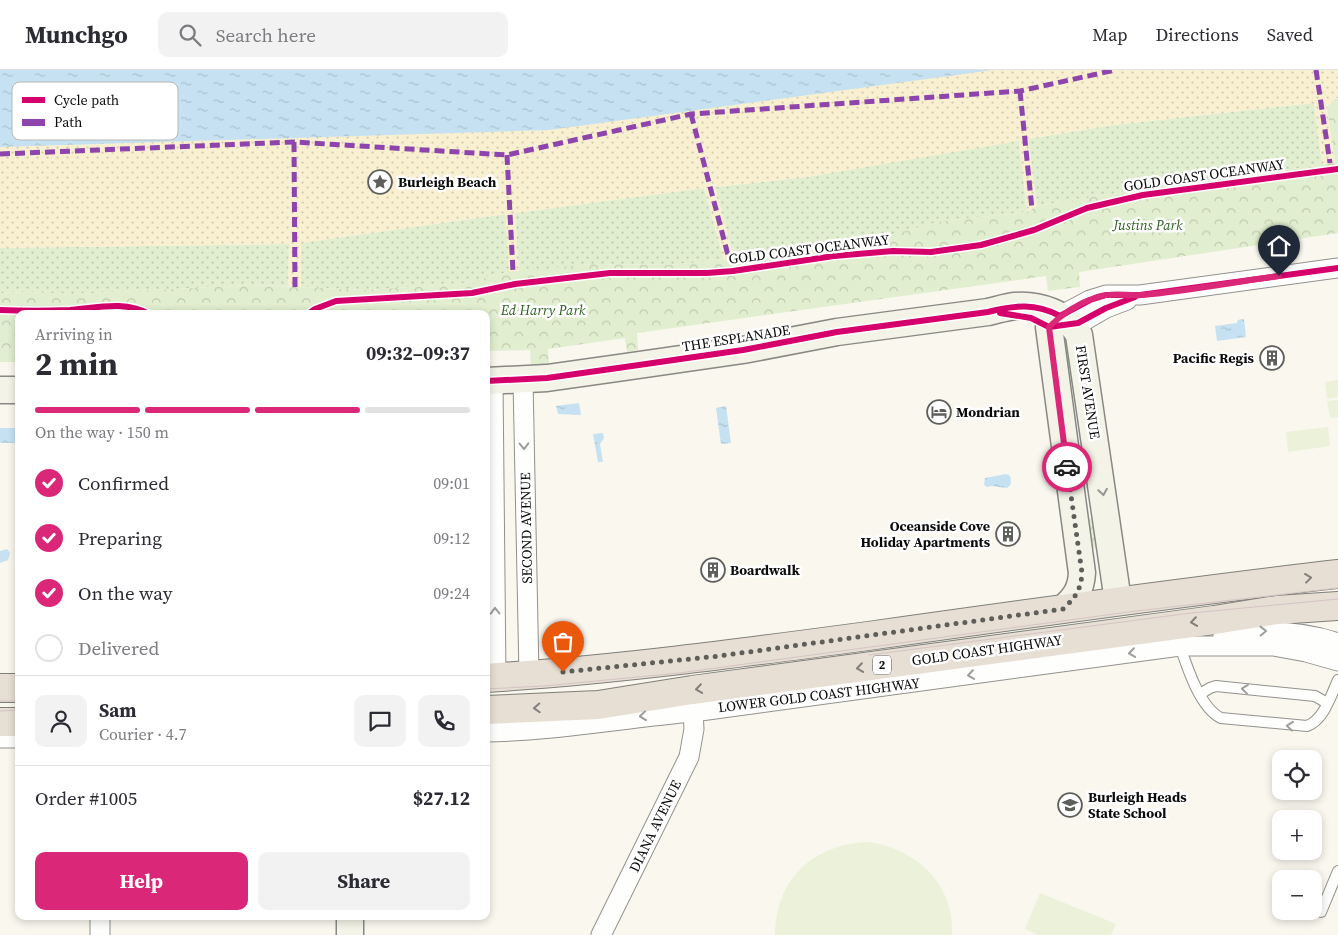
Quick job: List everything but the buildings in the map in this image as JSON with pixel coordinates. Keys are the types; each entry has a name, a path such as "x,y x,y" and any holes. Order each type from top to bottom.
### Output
{"highway":[{"name":"2","path":"491,678 719,656 1118,601 1338,574"},
{"name":"GOLD COAST HIGHWAY","path":"490,710 598,704 1277,610 1338,606"},
{"path":"0,688 15,688"},
{"path":"0,722 15,722"}],"street":[{"path":"1060,323 1082,322 1106,308 1140,295 1338,268"},
{"name":"THE ESPLANADE","path":"490,381 523,380 743,350 832,333 988,312 1060,323"},
{"name":"FIRST AVENUE","path":"1060,323 1079,335 1097,559 1118,601"},
{"name":"SECOND AVENUE","path":"523,380 529,675"},
{"path":"490,381 493,419 496,645 491,678"},
{"path":"0,390 15,390"},
{"path":"493,419 524,418"},
{"name":"FIRST AVENUE","path":"1063,609 1076,595 1080,587 1082,573 1097,559"},
{"name":"LOWER GOLD COAST HIGHWAY","path":"490,732 538,729 693,712 1180,646 1218,636 1265,631 1308,635 1338,648"},
{"path":"496,645 528,643"},
{"name":"DIANA AVENUE","path":"601,935 689,757 694,729 693,712"},
{"path":"0,738 15,738"},
{"path":"100,920 100,935"},
{"path":"350,920 350,935"}],"lane":[{"path":"1180,646 1191,678 1200,694 1215,714 1221,718 1300,727 1310,725 1317,720 1338,680"},
{"path":"1200,694 1216,686 1315,696 1327,703"},
{"path":"1322,910 1338,871"}],"green space":[{"name":"Ed Harry Park","path":"1338,98 1338,233 1079,272 1080,287 1048,291 1046,276 637,333 638,350 627,352 625,338 548,349 549,363 531,366 530,350 490,351 490,310 15,310 15,362 0,362 0,293 73,294 253,285 367,290 465,283 509,272 592,264 669,265 724,260 791,250 849,246 943,221 1027,212 1037,206 1143,189 1322,165 1335,161 1327,108 1332,101"},
{"path":"1314,103 1322,165 1143,189 1037,206 1028,139 1113,125"},
{"path":"1019,140 1027,212 943,221 849,246 791,250 734,258 715,187 807,177"},
{"path":"704,188 724,260 669,265 592,264 519,272 515,213"},
{"path":"506,214 509,272 465,283 367,290 301,287 300,243"},
{"path":"289,244 288,286 253,285 73,294 0,293 0,248"},
{"path":"1073,338 1079,383 1065,385 1059,340"},
{"path":"1338,380 1338,397 1327,399 1325,382"},
{"path":"1338,400 1338,417 1330,418 1327,401"},
{"path":"1328,427 1330,446 1288,452 1286,432"},
{"path":"1099,518 1103,546 1088,549 1084,520"},
{"path":"868,842 902,852 917,861 929,872 947,900 951,917 952,935 775,935 777,915 782,897 790,881 801,868 831,850 848,844"},
{"path":"1040,893 1116,924 1111,935 1039,935 1025,929"}],"sand":[{"name":"Burleigh Beach","path":"0,70 1338,70 1338,98 1332,101 1327,108 1335,161 1322,165 1314,103 1113,125 1028,139 1037,206 1027,212 1019,141 807,177 715,187 734,258 724,260 704,188 515,213 519,272 509,272 505,214 301,243 301,287 288,286 289,244 0,248"}],"water":[{"path":"0,70 993,70 549,130 0,147"},
{"path":"1244,319 1246,337 1217,341 1215,326 1237,323 1238,320"},
{"path":"579,403 581,415 558,414 556,406"},
{"path":"726,406 731,443 721,444 716,408"},
{"path":"0,428 15,428 15,443 0,443"},
{"path":"603,433 604,438 600,444 603,462 598,462 593,434"},
{"path":"1009,475 1011,481 1007,488 987,487 984,485 985,478"},
{"path":"7,549 10,553 8,560 0,563 0,551"}],"tram line":[{"path":"490,689 544,686 679,673 1136,611 1338,588"},
{"path":"869,655 1191,613 1338,599"},
{"path":"0,701 15,701"},
{"path":"0,711 15,710"}],"marked path":[{"path":"0,154 294,142 507,155 691,114 1020,91 1115,70"},
{"path":"1316,70 1330,163"},
{"path":"1020,91 1032,209"},
{"path":"691,114 729,259"},
{"path":"294,142 295,287"},
{"path":"507,155 513,272"}],"cycle path":[{"name":"GOLD COAST OCEANWAY","path":"314,310 336,301 472,293 515,284 610,273 707,273 834,256 893,251 931,252 981,245 1034,230 1087,208 1143,195 1338,169"},
{"path":"490,381 547,378 743,350 837,332 1007,308 1034,307 1060,316 1090,300 1106,295 1140,295 1338,268"},
{"path":"1000,313 1031,318 1049,327 1078,323 1106,308 1135,297"},
{"path":"70,310 120,306 140,310"},
{"path":"0,310 15,310"},
{"path":"61,310 70,310"}],"way so far":[{"path":"563,672 719,656 1063,609 1076,595 1080,587 1082,573 1067,467"}],"place":[{"name":"Burleigh Beach","path":"380,182"},
{"name":"Pacific Regis","path":"1272,358"},
{"name":"Mondrian","path":"939,412"},
{"name":"Oceanside Cove Holiday Apartments","path":"1008,534"},
{"name":"Boardwalk","path":"713,570"},
{"name":"Burleigh Heads State School","path":"1070,805"}],"route":[{"path":"1067,467 1049,327 1060,316 1101,296 1113,294 1140,295 1279,276"}],"park label":[{"name":"Justins Park","path":"1148,225"}]}
